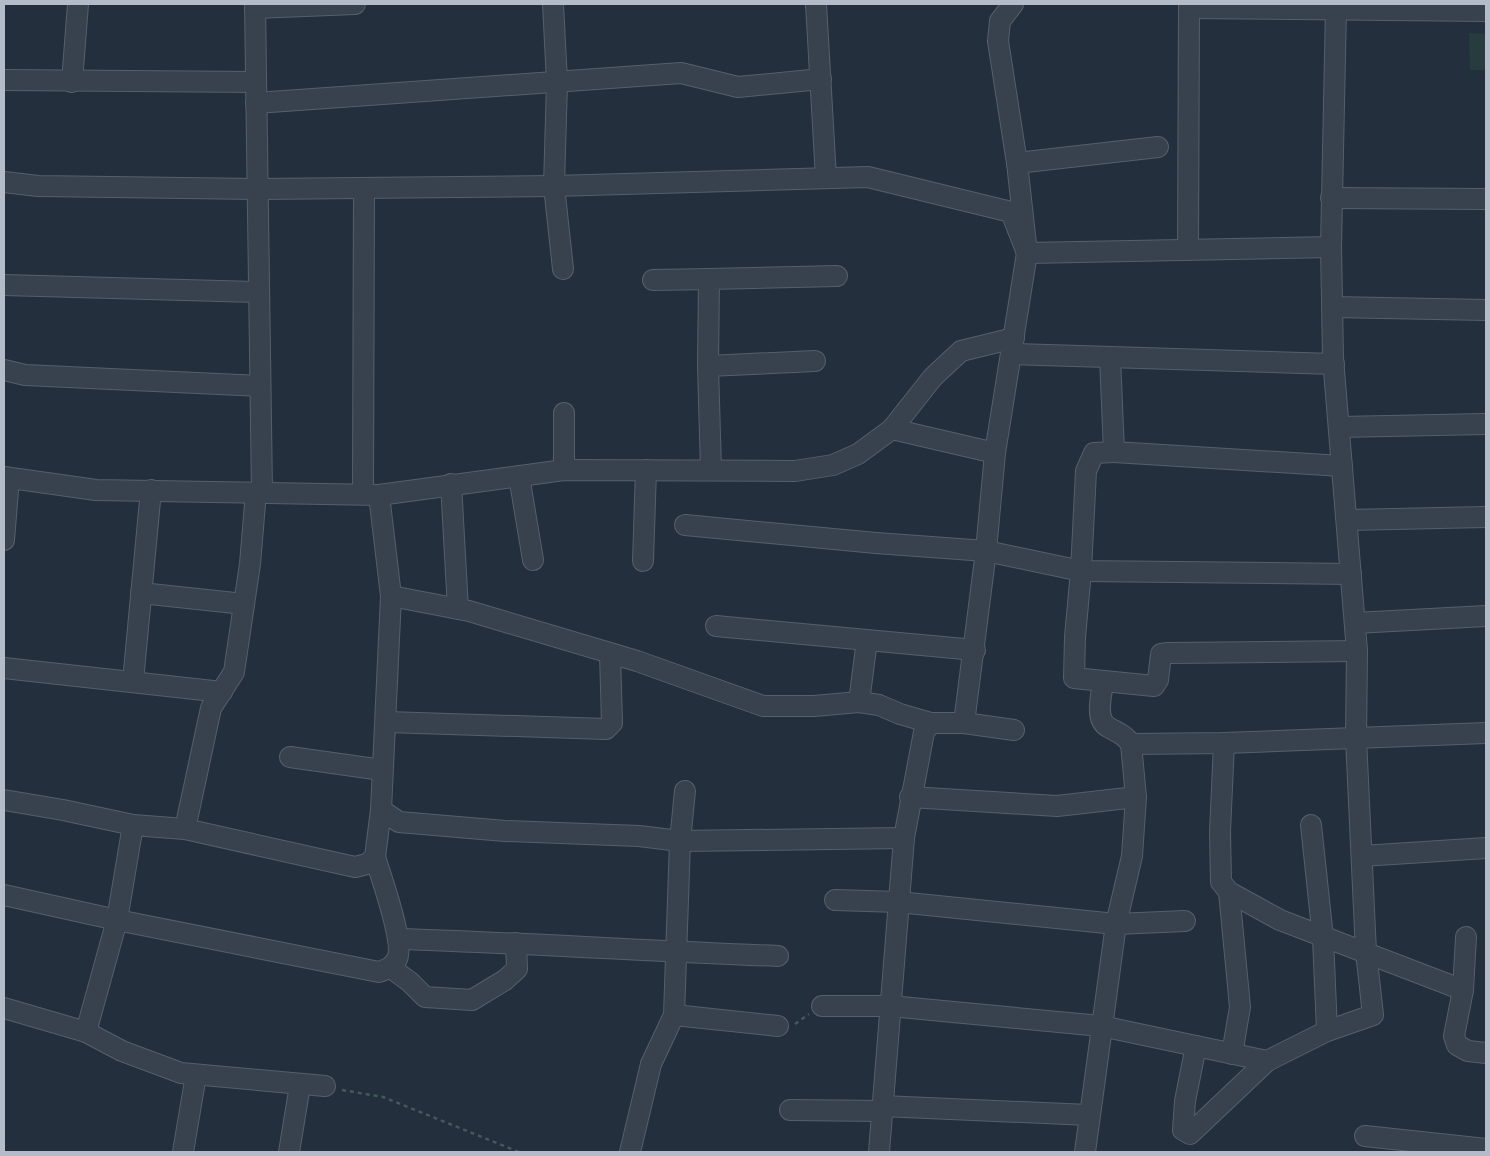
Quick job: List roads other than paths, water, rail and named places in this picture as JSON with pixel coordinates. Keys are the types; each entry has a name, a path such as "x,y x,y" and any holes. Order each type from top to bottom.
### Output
{"street":[{"path":"72,82 78,4"},
{"path":"185,829 211,708 234,672 259,492 259,292 255,6 355,4"},
{"path":"553,4 557,82 554,186 563,269"},
{"path":"816,4 826,178"},
{"path":"964,724 975,650 995,453 1027,253 1017,163 998,41 1000,21 1013,4"},
{"path":"1188,250 1189,6 1486,11"},
{"path":"1196,1046 1185,1100 1183,1130 1190,1134 1267,1061 1327,1031 1373,1015 1366,952 1356,738 1357,651 1334,364 1331,198 1336,8"},
{"path":"256,103 681,73 738,87 820,78"},
{"path":"4,80 256,82"},
{"path":"1017,163 1158,147"},
{"path":"4,182 38,186 258,189 554,186 868,178 1011,212 1027,253"},
{"path":"4,894 118,920 379,972 391,968 398,957 398,939 375,857 381,810 382,770 387,722 391,596 371,494 364,188"},
{"path":"1331,198 1486,199"},
{"path":"1027,253 1331,247"},
{"path":"653,280 837,276"},
{"path":"709,280 708,366 711,470"},
{"path":"4,285 259,292"},
{"path":"1332,307 1486,310"},
{"path":"4,540 6,478 96,490 371,494 564,470 795,471 834,465 858,454 892,429 933,377 961,351 1013,346 1110,357 1334,364"},
{"path":"1110,357 1114,452"},
{"path":"708,366 815,360"},
{"path":"4,370 25,375 259,386"},
{"path":"564,413 564,470"},
{"path":"1339,427 1486,424"},
{"path":"892,429 995,453"},
{"path":"1342,466 1114,452 1094,453 1086,471 1074,678 1154,686 1158,680 1161,654 1168,653 1357,651"},
{"path":"643,561 646,470"},
{"path":"519,476 533,560"},
{"path":"452,484 458,609"},
{"path":"133,681 151,490"},
{"path":"1347,520 1486,517"},
{"path":"685,525 986,551 1081,571 1351,574"},
{"path":"141,593 244,604"},
{"path":"391,596 458,609 610,654 763,706 814,706 859,702 879,705 900,714 932,723 964,724 1014,730"},
{"path":"1355,623 1486,616"},
{"path":"716,626 975,650"},
{"path":"859,702 867,640"},
{"path":"387,722 606,729 612,723 610,654"},
{"path":"4,668 222,692"},
{"path":"1085,1152 1116,924 1132,856 1136,797 1131,744 1120,732 1110,728 1102,721 1100,716 1103,681"},
{"path":"879,1152 904,838 910,797 924,732 932,723"},
{"path":"1131,744 1224,743 1486,733"},
{"path":"1224,743 1220,815 1221,882 1229,892 1280,920 1463,990"},
{"path":"290,757 382,770"},
{"path":"630,1152 651,1064 674,1015 680,841 684,791"},
{"path":"910,797 1057,806 1136,797"},
{"path":"4,800 133,825 185,829 355,867 367,864 375,857"},
{"path":"381,810 399,822 505,831 639,836 680,841 904,838"},
{"path":"86,1032 118,920 133,825"},
{"path":"1311,825 1323,938 1327,1031"},
{"path":"1362,856 1486,848"},
{"path":"1229,892 1240,1008 1232,1054"},
{"path":"835,900 898,902 1116,924 1185,921"},
{"path":"1466,937 1463,990 1454,1036 1457,1045 1468,1051 1486,1052"},
{"path":"398,939 631,947 676,952 778,956"},
{"path":"391,968 410,982 425,997 472,1000 505,980 516,969 516,943"},
{"path":"822,1006 890,1006 1101,1026 1267,1061"},
{"path":"4,1008 86,1032 122,1050 181,1073 325,1086"},
{"path":"674,1015 778,1026"},
{"path":"182,1152 196,1075"},
{"path":"290,1152 300,1085"},
{"path":"790,1110 882,1109 1089,1116"},
{"path":"1365,1136 1486,1149"}]}
